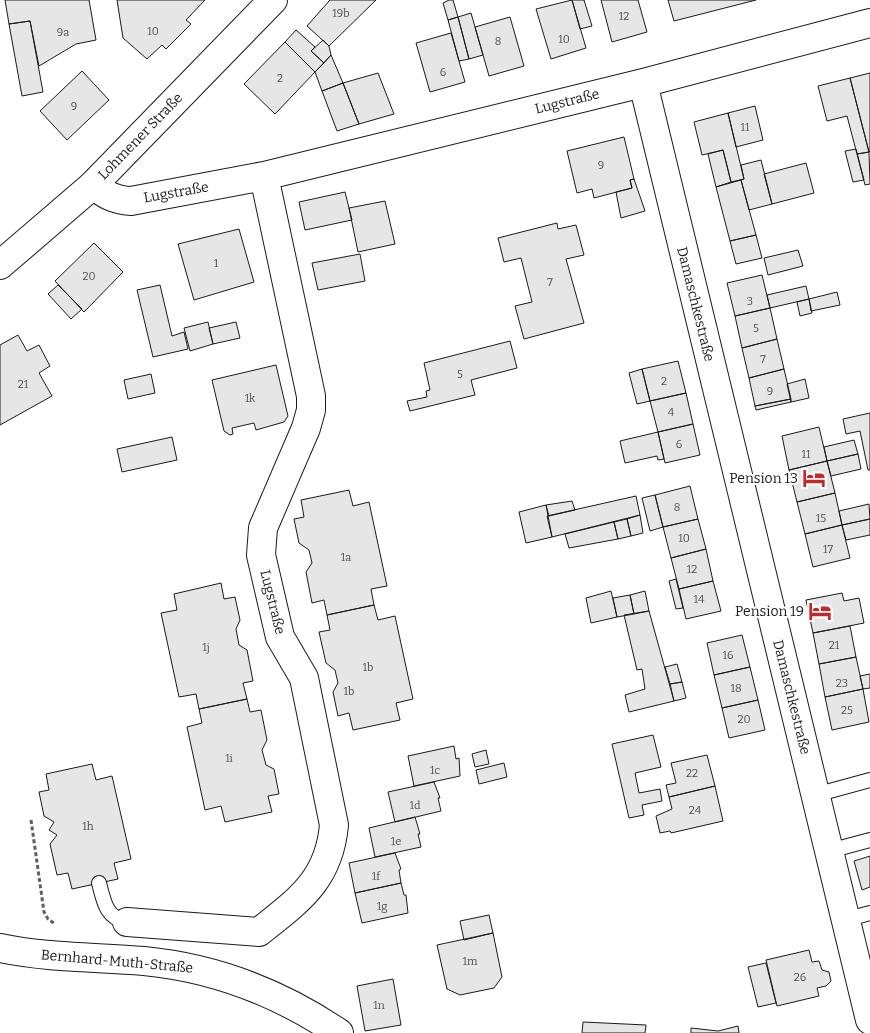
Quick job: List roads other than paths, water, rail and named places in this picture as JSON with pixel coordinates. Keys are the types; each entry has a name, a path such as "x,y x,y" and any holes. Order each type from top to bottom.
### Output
{"street":[{"name":"Lohmener Straße","path":"0,265 92,185 273,0"},
{"name":"Lugstraße","path":"92,185 108,196 118,200 131,201 264,176 643,83 870,23"},
{"name":"Damaschkestraße","path":"643,83 829,850 858,917 870,1020"},
{"name":"Lugstraße","path":"127,922 259,932 302,898 324,867 332,847 334,825 304,678 280,637 261,554 263,528 306,428 311,410 311,396 264,176"},
{"name":"Bernhard-Muth-Straße","path":"0,948 26,953 146,962 201,969 254,986 306,1010 340,1033"}],"lane":[{"path":"815,795 870,780"},
{"path":"829,850 870,840"},
{"path":"99,883 106,908 111,915 118,920 127,922"}],"place":[{"name":"Pension 13","path":"814,478"},
{"name":"Pension 19","path":"820,611"}]}
